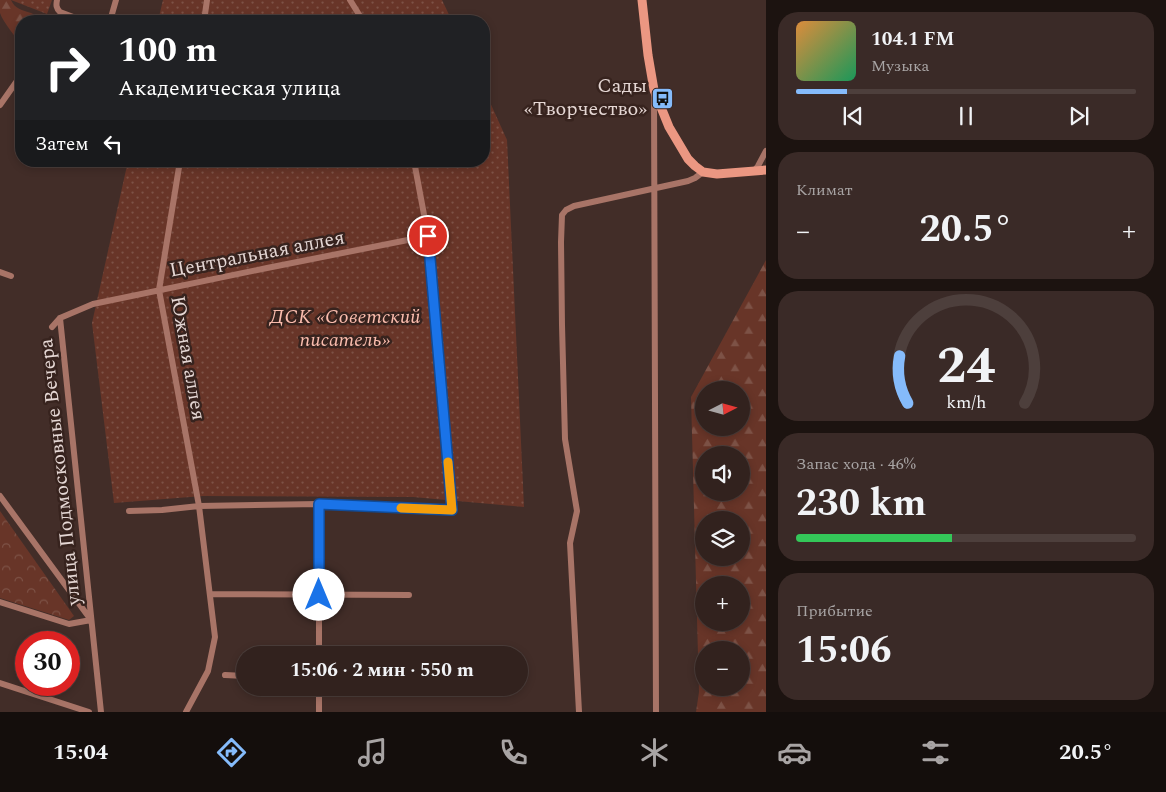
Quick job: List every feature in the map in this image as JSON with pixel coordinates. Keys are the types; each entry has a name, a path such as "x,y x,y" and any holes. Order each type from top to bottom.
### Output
{"street":[{"path":"57,0 56,5 60,12 68,15"},
{"path":"112,15 116,0"},
{"path":"205,15 207,0"},
{"path":"350,0 359,15"},
{"path":"642,0 654,90 656,712"},
{"path":"0,105 15,84"},
{"path":"654,90 669,127 685,153 695,166 703,172 717,174 766,170"},
{"path":"754,171 766,151"},
{"name":"Южная аллея","path":"179,167 159,290 198,503 215,637 208,671 186,712"},
{"path":"129,511 162,510 198,503 319,504 452,510 428,236 415,167"},
{"path":"579,712 570,542 577,511 565,439 562,215 566,210 574,206 688,181 703,172"},
{"name":"Центральная аллея","path":"60,318 93,304 428,236"},
{"path":"0,272 11,276"},
{"path":"52,327 60,318"},
{"name":"улица Подмосковные Вечера","path":"60,318 102,712"},
{"path":"0,496 92,620 69,624 0,602"},
{"path":"319,504 319,646"},
{"path":"210,594 409,595"},
{"path":"225,676 236,676"},
{"path":"0,683 89,712"},
{"path":"319,696 319,712"}],"green space":[{"path":"0,0 11,0 17,7 35,15 15,15 15,36 0,13"},
{"path":"11,0 52,0 47,14"},
{"path":"163,0 442,0 449,15 159,15"},
{"name":"ДСК «Советский писатель»","path":"490,102 507,140 524,507 413,497 203,496 114,503 92,323 127,167 490,167"},
{"path":"766,260 766,712 696,712 698,696 750,696 750,641 698,641 697,631 750,631 750,576 696,576 696,566 750,566 750,511 695,511 695,544 691,397 695,390 695,436 750,436 750,381 700,381"},
{"path":"0,511 74,616 69,620 0,598"}],"slow traffic":[{"path":"401,508 452,510 448,462"}],"place":[{"name":"Сады «Творчество»","path":"663,98"}],"route":[{"path":"319,595 319,504 452,510 428,236"}]}
